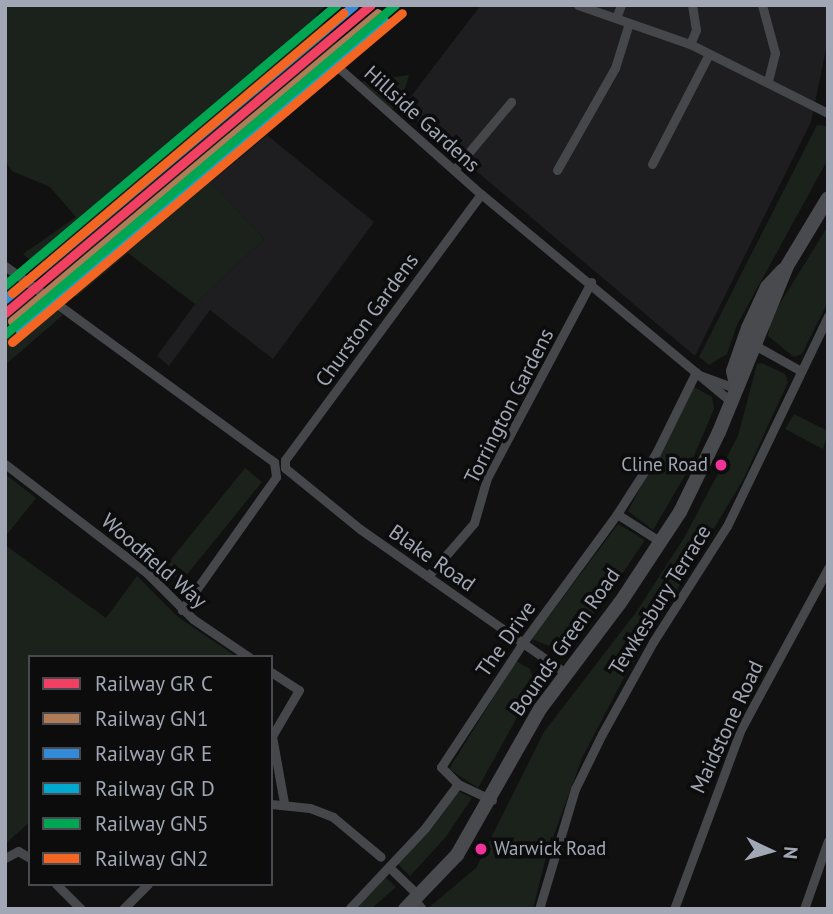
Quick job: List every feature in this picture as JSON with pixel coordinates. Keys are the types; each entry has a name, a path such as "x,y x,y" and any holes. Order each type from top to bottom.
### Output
{"main road":[{"name":"Bounds Green Road","path":"415,903 457,855 492,800 540,709 564,672 661,542 699,475 733,391 733,371 750,342 767,287 787,267 828,198"}],"street":[{"path":"578,5 690,44 828,113"},
{"path":"616,18 621,5"},
{"path":"690,44 696,30 692,5"},
{"path":"762,5 775,52 768,82"},
{"path":"556,170 615,68 629,23"},
{"path":"652,164 709,54"},
{"name":"Hillside Gardens","path":"340,69 481,194"},
{"path":"454,170 511,102"},
{"path":"481,194 591,282 698,373 733,391"},
{"name":"Churston Gardens","path":"182,610 285,460 481,194"},
{"name":"Blake Road","path":"5,266 428,576 524,641 564,672"},
{"name":"Torrington Gardens","path":"428,576 474,523 487,478 591,282"},
{"name":"Tewkesbury Terrace","path":"539,909 575,789 647,651 727,526 828,316"},
{"path":"750,342 801,371"},
{"name":"The Drive","path":"458,784 441,767 524,641 617,514 656,453 698,373"},
{"name":"Woodfield Way","path":"5,464 146,572 182,610 246,655"},
{"path":"617,514 661,542"},
{"name":"Maidstone Road","path":"674,909 741,729 828,568"},
{"path":"273,673 299,690 273,734"},
{"path":"273,742 284,803"},
{"path":"349,909 389,867 458,784 492,800"},
{"path":"273,804 284,803 333,817 381,857"},
{"path":"804,909 828,841"},
{"path":"5,858 18,851 28,857"},
{"path":"389,867 415,903"},
{"path":"58,886 81,909"},
{"path":"123,909 146,886"}],"shaded area":[{"path":"5,5 326,5 316,15 347,54 338,73 211,182 264,239 195,304 128,253 76,297 23,254 76,217 50,187 12,171 5,161"},
{"path":"481,5 828,5 828,40 811,122 695,356 402,108"},
{"path":"409,75 402,98 392,109 361,82"},
{"path":"817,125 828,126 828,159 737,325 727,354 709,365 699,357"},
{"path":"267,135 374,222 273,359 210,310 169,366 157,356 195,304 264,239 211,182"},
{"path":"828,226 828,302 802,354 794,357 768,336 771,318"},
{"path":"5,274 63,315 5,365"},
{"path":"762,363 785,374 788,382 743,480 621,683 582,758 546,857 533,909 427,909 476,868 544,732 637,611 684,538 738,436 757,364"},
{"path":"694,387 712,397 714,409 687,472 653,530 628,511"},
{"path":"794,414 828,431 823,449 785,429"},
{"path":"245,468 262,482 181,582 164,568"},
{"path":"5,474 36,498 5,537"},
{"path":"618,524 645,540 599,608 559,650 532,639"},
{"path":"5,545 106,618 137,576 178,617 234,655 28,655 28,824 5,844"},
{"path":"516,661 530,669 535,685 478,788 449,769"},
{"path":"458,791 472,798 445,838 410,876 398,864"},
{"path":"385,877 396,887 371,909 353,909"}],"transit line":[{"path":"5,299 354,5"},
{"path":"5,313 371,5"},
{"path":"19,329 385,21"}],"rail line":[{"name":"GN5","path":"5,285 336,5"},
{"name":"GN5","path":"5,334 395,5"},
{"name":"GN2","path":"12,293 343,13"},
{"name":"GN1","path":"12,321 378,13"},
{"name":"GN2","path":"12,342 402,13"}],"place":[{"name":"Cline Road","path":"721,465"},
{"name":"Warwick Road","path":"481,849"}]}
